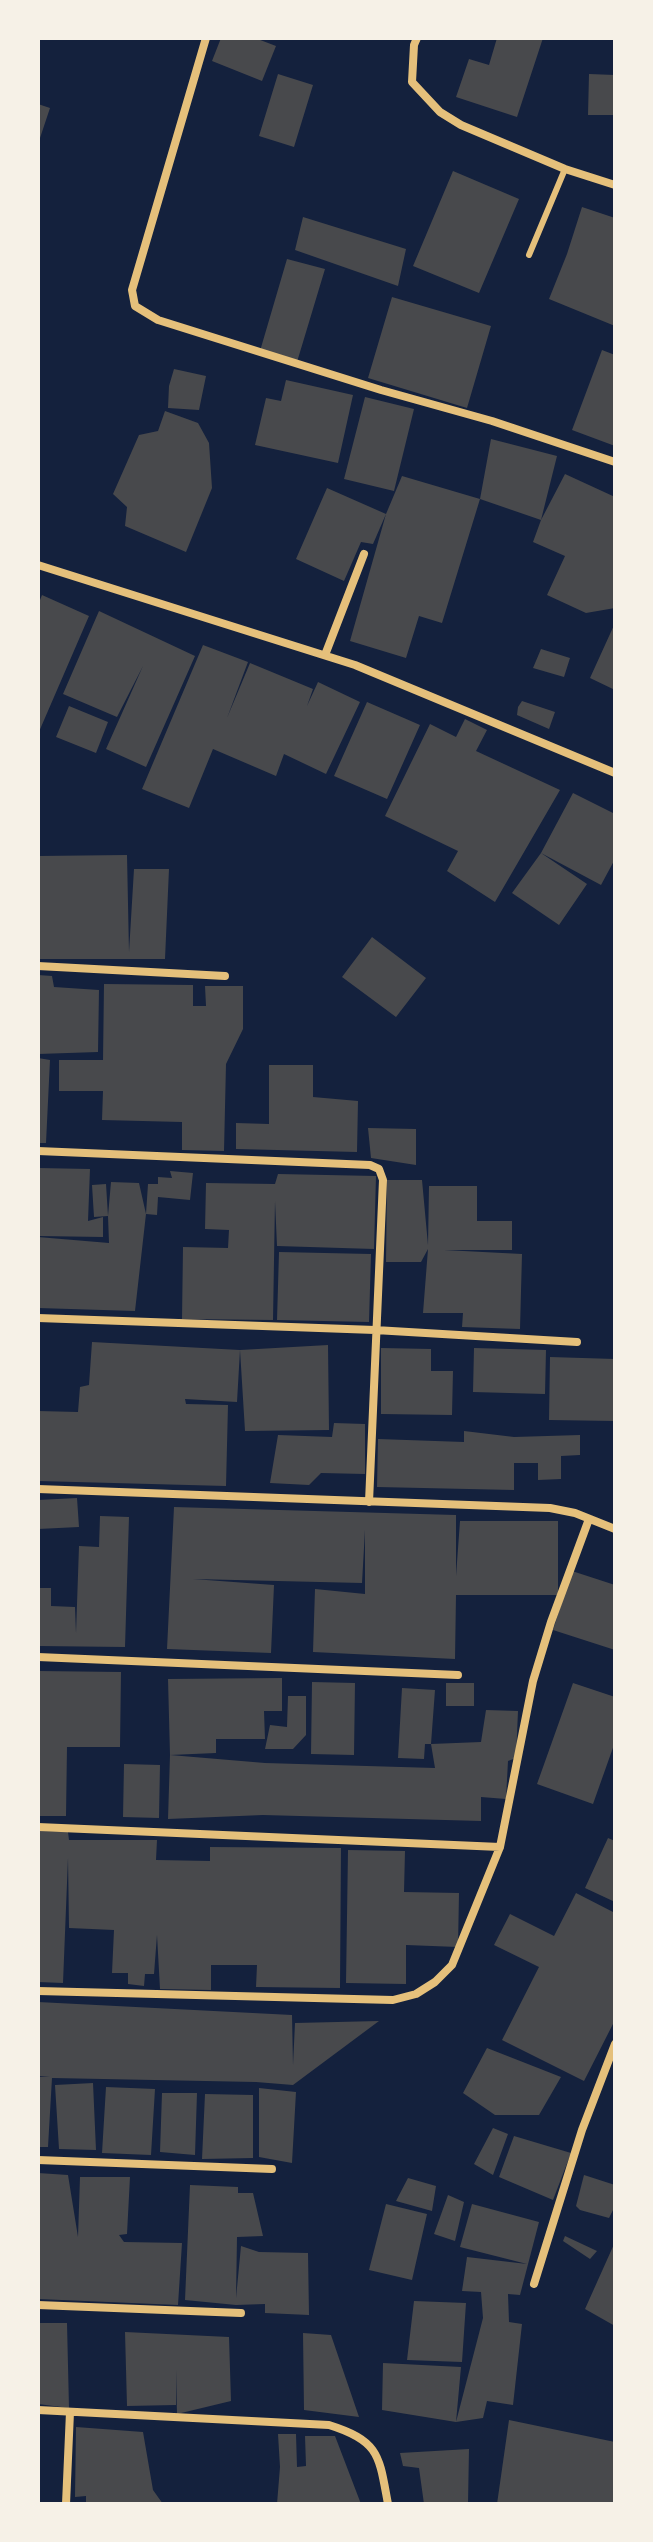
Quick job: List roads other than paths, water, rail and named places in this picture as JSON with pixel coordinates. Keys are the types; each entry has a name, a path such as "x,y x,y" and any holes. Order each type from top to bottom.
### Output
{"street":[{"path":"206,38 132,290 135,306 158,320 381,390 492,421 615,462"},
{"path":"417,38 412,82 440,112 492,140 615,185"},
{"path":"325,655 364,554"},
{"path":"38,565 355,665 615,773"},
{"path":"38,966 225,976"},
{"path":"38,1151 370,1165 379,1169 383,1180 369,1502"},
{"path":"38,1318 375,1330 577,1342"},
{"path":"38,1489 550,1508 615,1529"},
{"path":"38,1991 393,2000 416,1994 435,1982 452,1965 500,1847 533,1681 589,1519"},
{"path":"38,1657 458,1675"},
{"path":"38,1827 500,1847"},
{"path":"534,2284 582,2130 615,2044"},
{"path":"38,2160 272,2169"},
{"path":"38,2305 241,2313"},
{"path":"38,2410 329,2425 368,2442 380,2463 388,2504"},
{"path":"66,2504 70,2412"}],"lane":[{"path":"529,255 565,169"}]}
